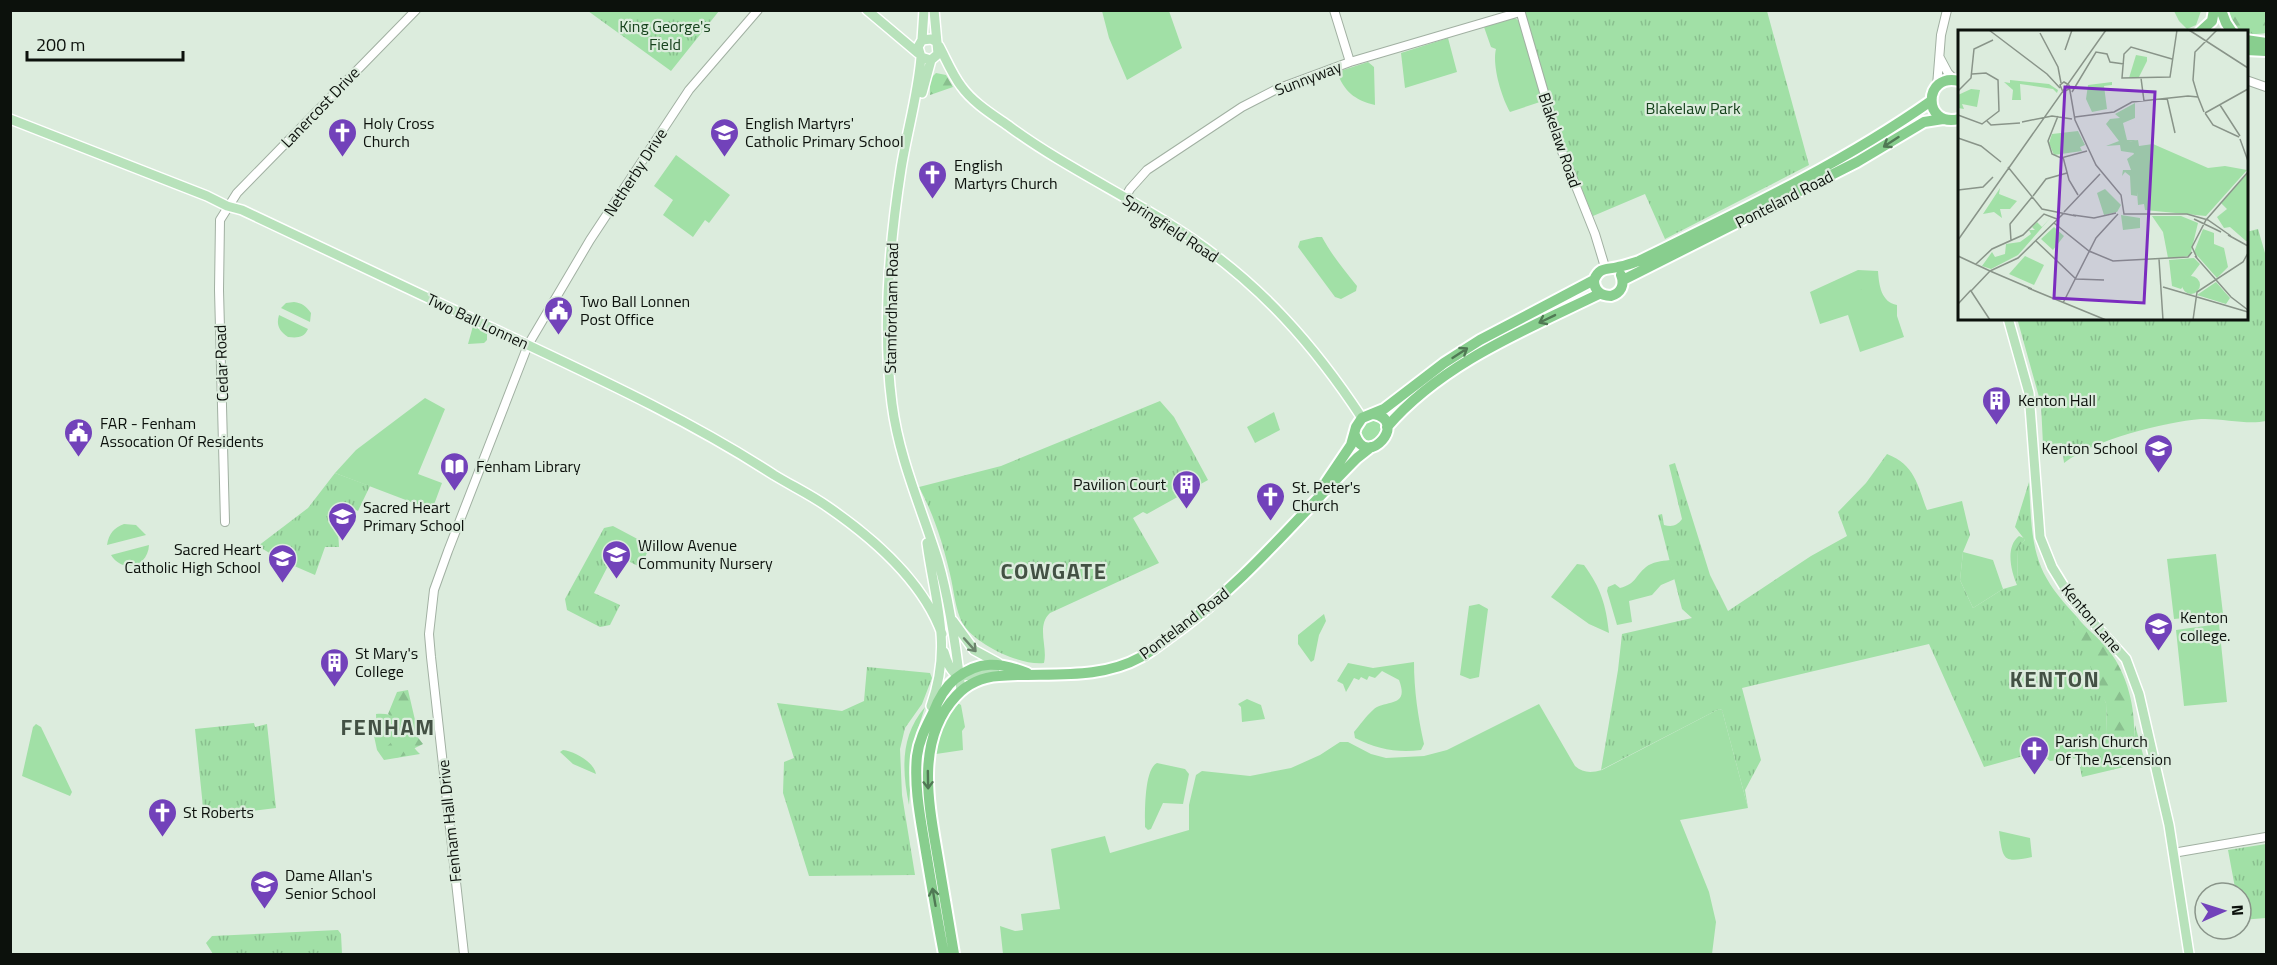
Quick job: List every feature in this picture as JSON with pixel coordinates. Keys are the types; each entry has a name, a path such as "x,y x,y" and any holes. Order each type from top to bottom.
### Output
{"highway":[{"path":"2202,30 2219,12"},
{"path":"2212,30 2220,22 2219,12"},
{"path":"2219,12 2231,30"},
{"path":"2247,50 2266,51"},
{"path":"1944,119 1936,114 1931,101 1937,86 1942,82 1957,80"},
{"name":"Ponteland Road","path":"1610,268 1639,261 1778,193 1887,132 1931,101"},
{"name":"Ponteland Road","path":"1387,427 1424,392 1491,347 1599,294 1606,296 1617,294 1623,285 1623,280 1857,162 1916,126 1932,119 1958,120"},
{"path":"1599,294 1594,280 1597,273 1610,268 1623,280"},
{"path":"1374,414 1382,416 1387,427 1382,441 1371,447 1363,446 1358,443 1354,435 1362,418 1384,409 1444,363 1480,340 1594,280"},
{"name":"Ponteland Road","path":"1308,507 1345,455 1354,435"},
{"name":"Ponteland Road","path":"961,690 983,679 1109,670 1143,656 1186,626 1225,594 1264,557 1308,507 1371,447"},
{"name":"Ponteland Road","path":"999,663 1028,674"},
{"path":"944,954 917,790 917,764 921,736 944,692 960,676 982,664 999,663"},
{"path":"954,954 929,805 927,774 930,749 937,723 947,705 961,690"}],"main road":[{"path":"867,10 919,55 932,60 938,54 934,10"},
{"path":"919,55 924,10"},
{"path":"893,33 921,41 928,38 938,44"},
{"name":"Springfield Road","path":"938,44 952,71 969,95 991,113 1052,156 1188,236 1247,280 1308,343 1362,418"},
{"name":"Stamfordham Road","path":"919,55 915,101 893,230 888,334 889,378 899,443 931,542 939,589 943,646"},
{"name":"Springfield Road","path":"932,60 952,71"},
{"name":"Stamfordham Road","path":"899,188 910,156 926,73 932,60"},
{"name":"Two Ball Lonnen","path":"10,119 242,210 669,413 753,460 828,507 887,556 912,583 935,615 942,634"},
{"name":"Kenton Lane","path":"2009,320 2029,393 2040,537 2052,567 2071,598 2126,659 2139,694 2174,853 2189,954"},
{"name":"Stamfordham Road","path":"927,532 939,589 950,616 961,690"},
{"path":"912,583 939,589"},
{"path":"921,594 939,589"},
{"path":"950,616 974,650 999,663"},
{"path":"943,646 952,671 960,676 970,676 998,669 1016,675"},
{"path":"921,736 937,689 943,646"}],"street":[{"name":"Lanercost Drive","path":"227,206 237,193 416,10"},
{"name":"Netherby Drive","path":"528,345 590,240 689,90 758,10"},
{"path":"1334,10 1350,62"},
{"path":"1937,86 1941,35 1947,10"},
{"name":"Sunnyway","path":"1125,198 1147,170 1242,107 1277,90 1350,62 1520,11"},
{"name":"Blakelaw Road","path":"1520,11 1559,144 1610,268"},
{"path":"1939,57 1957,80"},
{"path":"2247,80 2266,87"},
{"name":"Cedar Road","path":"225,522 219,278 220,220 227,206"},
{"name":"Fenham Hall Drive","path":"464,954 431,657 430,613 434,590 448,551 528,345"},
{"path":"2174,853 2266,837"}],"green space":[{"name":"King George's Field","path":"719,10 671,71 588,11"},
{"path":"1102,11 1169,11 1182,48 1127,80 1109,38"},
{"name":"Blakelaw Park","path":"1525,11 1767,11 1809,165 1665,239 1645,194 1593,216 1561,141"},
{"path":"2174,11 2201,11 2196,25 2187,29 2179,21"},
{"path":"2229,11 2266,11 2266,33 2247,34 2247,30 2239,30 2231,19"},
{"path":"1515,18 1520,22 1543,101 1510,112 1498,80 1495,63 1496,49 1491,47 1484,27"},
{"path":"1448,38 1457,72 1405,88 1401,53"},
{"path":"1368,62 1374,67 1375,105 1351,94 1337,72"},
{"path":"936,73 946,75 953,87 930,95 930,79"},
{"path":"676,155 730,195 709,223 705,220 693,237 663,215 673,200 654,186"},
{"path":"2258,229 2266,253 2266,421 2201,419 2168,424 2110,440 2064,463 2062,443 2043,445 2041,404 2018,320 2247,320 2247,232"},
{"path":"1322,237 1357,286 1356,291 1341,299 1335,297 1298,247 1300,241"},
{"path":"1858,270 1878,271 1884,297 1897,305 1897,316 1904,337 1860,352 1848,315 1820,324 1810,292"},
{"path":"1872,276 1873,288 1853,290 1852,278"},
{"path":"286,303 302,304 311,313 310,322 281,308"},
{"path":"279,315 308,329 300,337 288,337 279,328"},
{"path":"473,326 487,333 487,340 484,343 468,344"},
{"path":"425,398 445,409 418,474 442,483 432,510 335,473 356,450"},
{"path":"1160,401 1174,417 1208,480 1147,514 1143,512 1133,518 1159,563 1050,613 1043,630 1044,663 1011,657 977,639 969,632 960,618 941,541 919,487 1001,466"},
{"path":"1274,412 1280,430 1255,443 1247,427"},
{"path":"1371,419 1381,424 1383,431 1377,440 1365,443 1358,434 1362,424"},
{"path":"1887,454 1904,464 1914,476 1927,510 1962,501 1970,535 1963,552 1960,580 1973,608 2003,589 2017,585 2018,547 2025,540 2015,527 2029,482 2032,532 2037,556 2050,584 2077,617 2072,640 2085,653 2106,703 2107,734 2134,740 2135,725 2145,762 2082,777 2078,758 2050,761 2038,752 1984,767 1929,644 1742,688 1761,760 1745,790 1748,808 1722,710 1719,709 1601,770 1622,634 1692,618 1682,609 1658,515 1662,514 1664,525 1667,526 1676,525 1682,519 1669,465 1675,463 1710,575 1728,611 1811,556 1847,536 1838,512 1866,483"},
{"path":"335,473 370,486 358,511 342,503 337,512 339,547 325,547 315,575 285,562 285,557 281,555 276,557 258,546 308,508"},
{"path":"124,524 136,525 146,535 107,545 112,532"},
{"path":"613,526 645,543 647,553 640,567 624,559 611,560 594,593 620,605 610,625 600,627 567,610 565,599 604,528"},
{"path":"2019,536 2025,540 2018,548 2017,585 2011,566 2011,553 2012,546"},
{"path":"149,545 144,559 134,565 122,565 111,555"},
{"path":"1963,552 1993,560 2003,589 1973,608 1960,580"},
{"path":"2216,554 2223,614 2174,619 2167,559"},
{"path":"1670,560 1675,579 1661,585 1652,595 1629,601 1632,622 1617,625 1607,591 1608,587 1615,584 1620,588 1625,586 1648,565"},
{"path":"1577,564 1584,565 1599,589 1609,633 1589,624 1551,597"},
{"path":"1479,604 1488,609 1479,677 1470,679 1460,675 1469,606"},
{"path":"1324,614 1326,621 1319,635 1314,660 1311,662 1298,644 1298,635"},
{"path":"2077,617 2106,647 2120,667 2132,703 2134,740 2107,735 2106,703 2071,640"},
{"path":"2219,624 2227,702 2184,706 2176,630"},
{"path":"1414,662 1417,703 1424,744 1421,750 1387,749 1355,738 1354,732 1368,715 1378,707 1399,699 1402,689 1399,680 1382,671 1375,678 1369,676 1367,680 1361,677 1359,680 1354,678 1346,692 1343,684 1337,681 1348,663 1373,668"},
{"path":"867,667 930,673 932,678 922,704 905,728 900,749 902,795 915,875 809,876 783,793 784,762 794,758 777,703 842,711 864,701"},
{"path":"408,690 416,735 423,744 413,749 411,754 395,758 380,753 399,735 395,720 388,714 397,692"},
{"path":"1247,699 1261,705 1265,719 1242,722 1241,707 1238,704"},
{"path":"956,702 961,705 965,727 962,731 963,750 936,754 939,733"},
{"path":"1539,704 1575,766 1591,772 1602,770 1719,709 1722,710 1748,808 1680,820 1709,892 1716,922 1712,954 1003,954 1000,926 1015,931 1023,930 1021,914 1060,909 1051,849 1105,836 1110,853 1189,830 1189,805 1196,775 1202,771 1250,776 1291,768 1320,755 1340,742 1348,742 1371,754 1386,758 1424,756 1447,750"},
{"path":"925,707 913,744 909,805 905,779 905,754 911,730"},
{"path":"376,714 386,714 399,721 414,748 420,754 384,760 377,750 374,736 377,735"},
{"path":"254,723 255,727 267,724 276,808 204,817 195,729"},
{"path":"36,724 41,727 72,792 70,796 22,776 33,727"},
{"path":"563,750 573,752 583,758 592,765 596,774 573,764 560,752"},
{"path":"1157,763 1185,769 1189,774 1183,804 1163,803 1151,829 1148,830 1145,827 1147,782"},
{"path":"1999,831 2030,838 2032,857 2015,860 2006,858"},
{"path":"2266,844 2266,918 2253,919 2253,881 2234,881 2228,850"},
{"path":"338,930 341,934 342,954 213,954 206,943 212,936"}],"place":[{"name":"Holy Cross Church","path":"342,158"},
{"name":"English Martyrs' Catholic Primary School","path":"724,158"},
{"name":"English Martyrs Church","path":"933,200"},
{"name":"Two Ball Lonnen Post Office","path":"559,336"},
{"name":"Kenton Hall","path":"1997,426"},
{"name":"FAR - Fenham Assocation Of Residents","path":"79,458"},
{"name":"Kenton School","path":"2159,474"},
{"name":"Fenham Library","path":"455,492"},
{"name":"Pavilion Court","path":"1187,510"},
{"name":"St. Peter's Church","path":"1271,522"},
{"name":"Sacred Heart Primary School","path":"342,542"},
{"name":"Willow Avenue Community Nursery","path":"617,580"},
{"name":"Sacred Heart Catholic High School","path":"282,584"},
{"name":"Kenton college.","path":"2159,652"},
{"name":"St Mary's College","path":"334,688"},
{"name":"Parish Church Of The Ascension","path":"2034,776"},
{"name":"St Roberts","path":"162,838"},
{"name":"Dame Allan's Senior School","path":"264,910"}],"district":[{"name":"COWGATE","path":"1054,571"},
{"name":"KENTON","path":"2055,679"},
{"name":"FENHAM","path":"388,727"}]}
